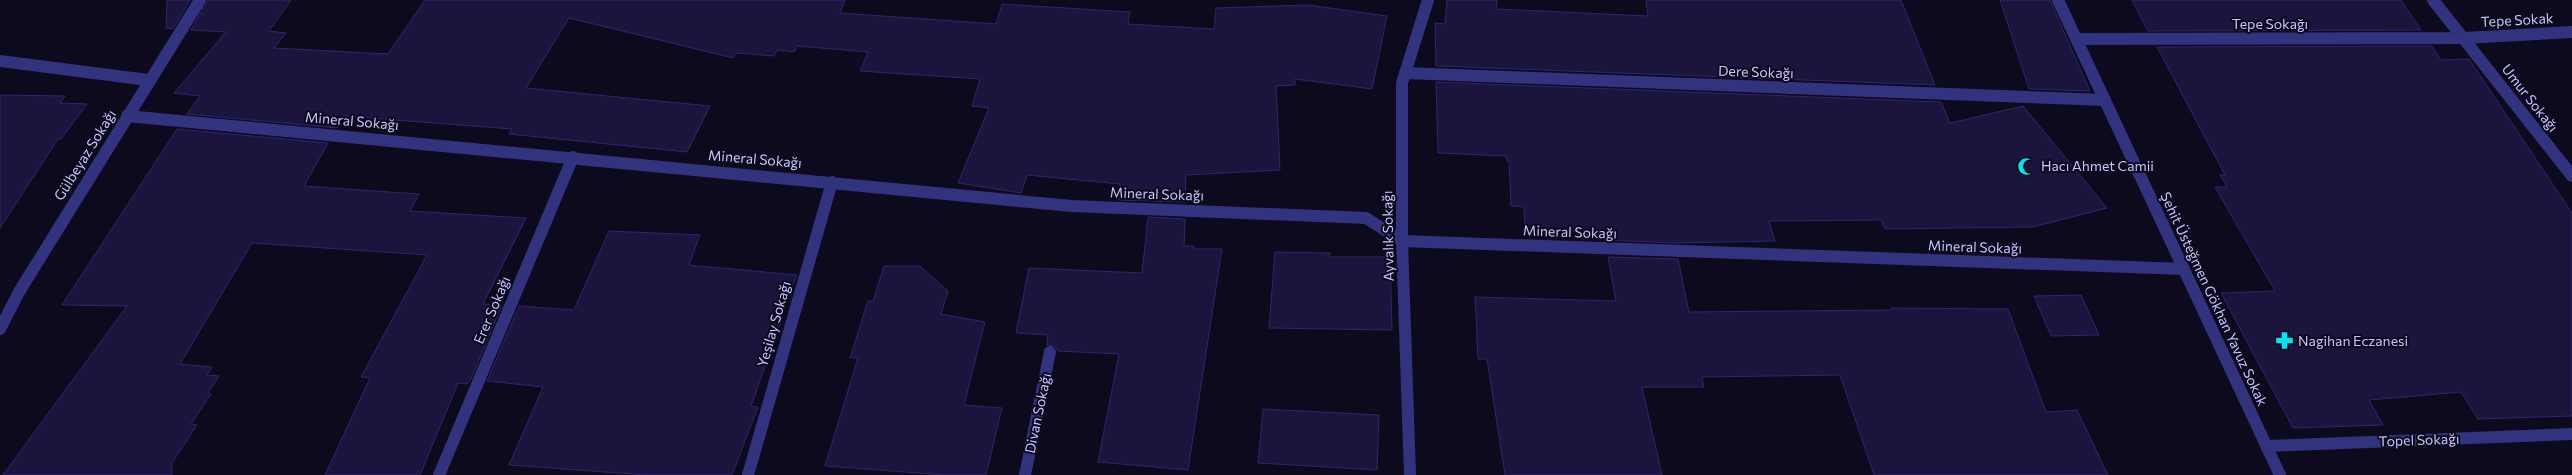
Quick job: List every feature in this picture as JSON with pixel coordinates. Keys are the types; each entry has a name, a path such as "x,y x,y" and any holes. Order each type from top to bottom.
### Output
{"street":[{"name":"Gülbeyaz Sokağı","path":"0,329 19,292 148,80 200,0"},
{"name":"Ayvalık Sokağı","path":"1410,475 1402,241 1402,83 1428,0"},
{"name":"Şehit Üsteğmen Gökhan Yavuz Sokak","path":"2058,0 2280,475"},
{"name":"Umur Sokağı","path":"2433,0 2572,176"},
{"name":"Tepe Sokak","path":"2464,38 2572,32"},
{"name":"Tepe Sokağı","path":"2076,39 2464,38"},
{"path":"0,61 148,80"},
{"name":"Dere Sokağı","path":"1405,73 2105,100"},
{"name":"Mineral Sokağı","path":"127,116 1072,206 1366,218 1402,241 2184,269"},
{"name":"Erer Sokağı","path":"439,475 572,157"},
{"name":"Yeşilay Sokağı","path":"748,475 832,182"},
{"name":"Divan Sokağı","path":"1025,475 1050,352"},
{"name":"Topel Sokağı","path":"2266,446 2572,434"}],"building":[{"path":"167,0 190,0 173,29 166,28"},
{"path":"208,0 291,0 269,31 286,33 274,48 388,54 425,0 845,0 840,13 996,24 1002,4 1130,12 1128,24 1214,29 1216,8 1308,5 1387,16 1372,89 1295,79 1295,85 1276,86 1280,170 1186,175 1185,202 1119,200 1120,184 1027,175 1021,193 958,183 989,108 972,106 980,79 860,71 868,52 797,46 794,52 777,50 774,56 736,53 733,58 569,18 526,88 710,106 687,152 509,134 512,129 343,116 337,128 187,114 200,96 174,93 226,32 191,30"},
{"path":"1447,0 1497,0 1496,9 1648,16 1646,0 1901,0 1935,85 1436,66 1435,23 1445,24"},
{"path":"2000,0 2050,0 2090,91 2029,89"},
{"path":"2132,0 2401,0 2421,30 2148,31"},
{"path":"2432,46 2441,60 2469,59 2572,213 2572,416 2478,419 2461,392 2369,400 2383,425 2293,428 2221,293 2275,291 2215,187 2227,187 2220,175 2225,175 2157,47"},
{"path":"1436,82 1941,102 1950,123 2023,106 2107,208 2033,227 1885,229 1881,220 1769,221 1775,241 1676,243 1605,240 1604,233 1525,229 1524,207 1511,206 1509,161 1507,161 1506,156 1438,153"},
{"path":"0,95 65,96 60,103 87,104 61,139 58,139 0,228"},
{"path":"177,129 328,143 304,186 419,194 410,211 526,218 483,304 502,305 471,379 467,384 458,383 420,475 325,475 370,378 361,377 427,255 252,243 180,364 212,367 207,375 219,376 208,393 211,394 191,424 197,425 172,463 172,475 3,475 127,306 62,305"},
{"path":"1148,217 1185,219 1184,246 1194,246 1194,249 1222,249 1188,470 1098,462 1119,354 1058,351 1055,346 1047,345 1048,335 1016,333 1029,268 1142,273"},
{"path":"609,231 700,235 689,265 797,275 777,324 780,324 751,406 758,407 732,475 646,475 509,465 543,387 487,381 519,306 574,310"},
{"path":"1275,252 1330,253 1330,257 1390,257 1392,330 1269,328"},
{"path":"1608,257 1678,259 1689,312 1892,310 1891,308 2008,309 2046,412 2077,410 2108,475 1874,475 1840,375 1702,377 1704,387 1642,387 1662,475 1505,475 1487,359 1478,359 1475,297 1616,301"},
{"path":"884,266 920,266 948,291 941,314 985,322 964,405 1002,408 986,475 944,475 825,466 858,358 850,358 868,301 873,301"},
{"path":"2081,295 2099,335 2051,336 2034,296"},
{"path":"1263,409 1379,415 1377,470 1258,463"}],"place":[{"name":"Hacı Ahmet Camii","path":"2027,166"},
{"name":"Nagihan Eczanesi","path":"2284,341"}]}
